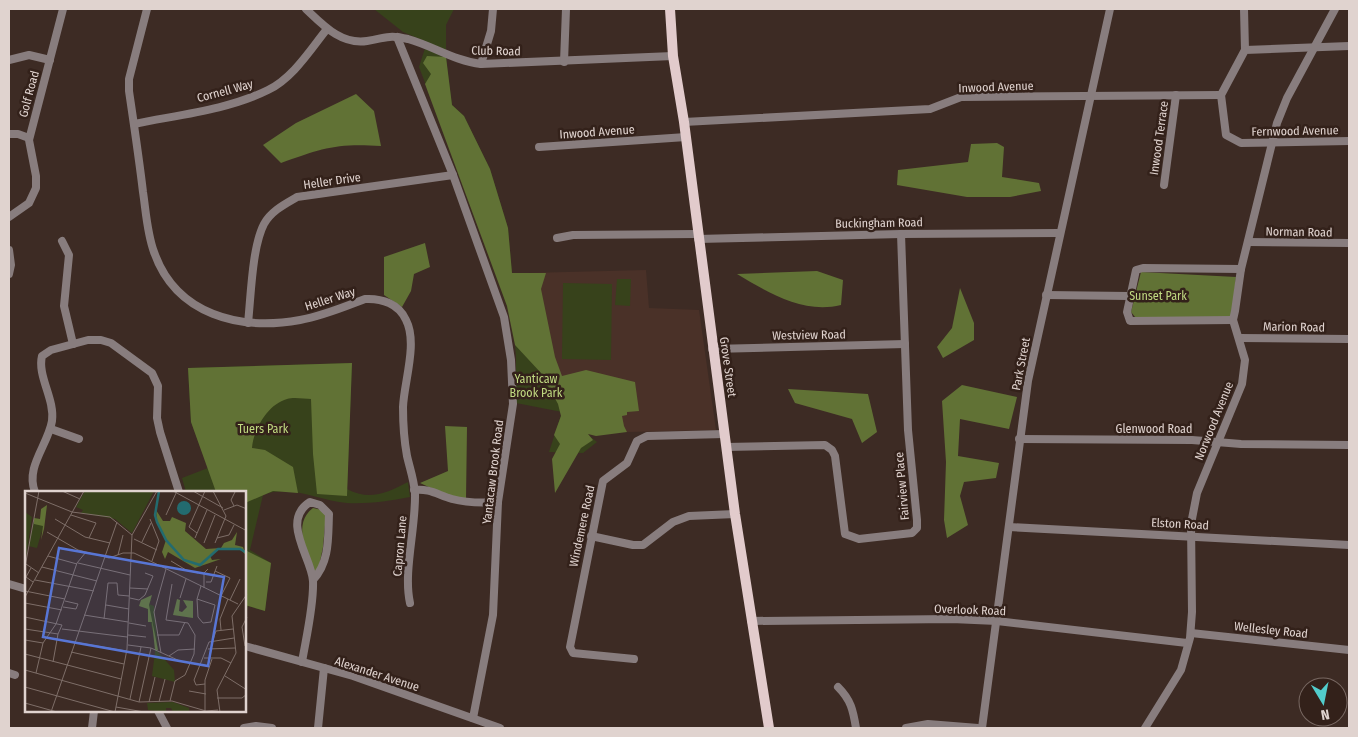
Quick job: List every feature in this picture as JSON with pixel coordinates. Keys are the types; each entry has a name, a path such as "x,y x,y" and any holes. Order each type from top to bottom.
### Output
{"main road":[{"name":"Grove Street","path":"670,9 673,56 686,137 712,349 751,621 769,728"}],"street":[{"name":"Golf Road","path":"9,217 29,203 36,186 29,138 63,9"},
{"name":"Heller Way","path":"147,9 129,79 150,240 162,271 179,292 201,309 221,318 248,323 274,324 300,320 370,298 386,301 402,314 407,321 411,336 403,405 404,435 414,490"},
{"name":"Club Road","path":"306,9 327,29 351,41 367,41 390,35 468,62 481,64 673,56"},
{"path":"481,64 491,31 493,9"},
{"path":"564,62 566,9"},
{"name":"Park Street","path":"982,728 1028,381 1110,9"},
{"path":"1221,95 1245,50 1244,9"},
{"name":"Norwood Avenue","path":"1145,728 1181,670 1191,633 1191,524 1197,493 1242,384 1245,360 1233,320 1241,269 1271,143 1286,98 1335,9"},
{"name":"Cornell Way","path":"134,124 232,103 269,90 291,72 327,29"},
{"name":"Yantacaw Brook Road","path":"397,37 453,175 504,318 511,360 513,404 498,502 493,615 474,718"},
{"path":"1245,50 1349,46"},
{"path":"9,60 29,56 50,60"},
{"name":"Inwood Terrace","path":"1164,185 1176,95"},
{"name":"Inwood Avenue","path":"684,122 930,109 961,97 1221,95"},
{"name":"Fernwood Avenue","path":"1221,95 1226,134 1241,143 1349,141"},
{"path":"9,134 18,134 29,138"},
{"name":"Inwood Avenue","path":"539,148 686,137"},
{"name":"Heller Drive","path":"248,323 257,246 264,224 276,209 297,197 453,175"},
{"name":"Buckingham Road","path":"557,238 574,234 698,236 1060,233"},
{"name":"Fairview Place","path":"726,447 825,445 832,450 835,456 845,534 859,539 912,533 917,528 908,430 901,234"},
{"path":"62,241 70,255 64,306 73,344"},
{"name":"Norman Road","path":"1248,242 1349,244"},
{"path":"9,250 11,265 9,274"},
{"path":"1233,320 1130,321 1127,312 1129,296 1136,270 1143,268 1241,269"},
{"path":"1046,296 1129,296"},
{"name":"Marion Road","path":"1239,338 1349,339"},
{"path":"35,491 33,472 50,429 53,408 41,360 47,352 88,340 106,342 149,370 158,386 157,418 179,491"},
{"name":"Westview Road","path":"712,349 905,344"},
{"path":"50,429 79,438"},
{"name":"Windemere Road","path":"634,659 573,653 570,647 603,481 627,463 637,441 647,436 724,434"},
{"name":"Glenwood Road","path":"1019,439 1219,441 1241,444 1349,445"},
{"path":"414,490 424,489 451,499 466,502 498,502"},
{"name":"Capron Lane","path":"410,603 407,591 415,518 414,490"},
{"path":"302,662 313,580 299,543 298,517 304,506 310,502 320,505 330,514 326,554 322,571 313,580"},
{"path":"591,536 633,545 643,545 673,522 689,516 735,514"},
{"name":"Elston Road","path":"1009,527 1349,545"},
{"path":"9,584 25,589"},
{"name":"Overlook Road","path":"751,621 952,619 997,621 1187,643"},
{"name":"Wellesley Road","path":"1191,633 1349,650"},
{"name":"Alexander Avenue","path":"246,646 324,668 500,728"},
{"path":"318,728 324,668"},
{"path":"838,687 848,697 852,706 856,728"},
{"path":"92,728 94,712"},
{"path":"158,712 166,728"},
{"path":"906,728 928,724 978,728"},
{"path":"244,728 256,726 272,728"}],"shaded area":[{"path":"646,270 649,308 699,310 716,430 627,432 555,383 528,273"}],"green space":[{"name":"Yanticaw Brook Park","path":"374,9 454,9 446,25 446,57 452,105 464,116 490,169 508,228 512,273 555,383 586,433 597,442 583,453 549,452 562,412 516,403 514,332 507,306 460,174 419,67 427,42 403,32"},
{"name":"Yanticaw Brook Park","path":"427,56 446,57 452,105 464,116 490,169 508,228 512,273 546,273 541,289 555,357 562,376 586,370 635,382 639,411 627,412 627,415 622,416 627,432 596,436 588,434 593,440 581,448 555,493 552,459 560,444 554,435 561,416 558,404 541,373 515,345 507,306 425,84 431,74 423,63"},
{"path":"356,94 374,111 381,146 341,146 281,163 263,145 296,123"},
{"path":"997,143 1004,147 1002,177 1039,183 1041,191 1010,197 967,197 897,185 898,170 968,162 971,144"},
{"path":"425,243 430,267 414,274 411,291 402,307 384,295 384,257"},
{"path":"817,271 843,280 841,305 813,307 800,304 774,295 737,274"},
{"name":"Sunset Park","path":"1141,272 1236,277 1232,317 1136,318 1131,312"},
{"path":"617,279 631,279 630,306 615,305"},
{"path":"563,283 612,284 611,360 562,359"},
{"path":"960,288 974,323 974,340 943,358 937,347 952,328"},
{"name":"Tuers Park","path":"352,363 347,489 355,493 370,495 385,492 408,482 410,497 379,502 347,503 284,491 263,495 250,550 271,563 265,611 248,606 246,616 246,491 186,491 182,478 208,468 191,422 188,368"},
{"name":"Tuers Park","path":"352,363 347,496 317,494 311,399 296,398 280,402 268,412 255,433 252,448 265,450 293,467 298,493 273,491 246,503 246,491 216,491 191,422 188,368"},
{"path":"962,385 1017,397 1009,429 960,419 958,456 999,463 996,478 964,482 960,496 968,525 947,538 944,520 946,462 942,401"},
{"path":"788,389 868,394 877,432 862,443 852,419 795,403"},
{"path":"445,426 467,427 466,499 444,494 420,483 448,471"},
{"path":"313,508 322,510 326,514 323,547 318,571 313,572 302,530 307,514"},
{"path":"246,550 271,563 265,611 246,605"}]}
